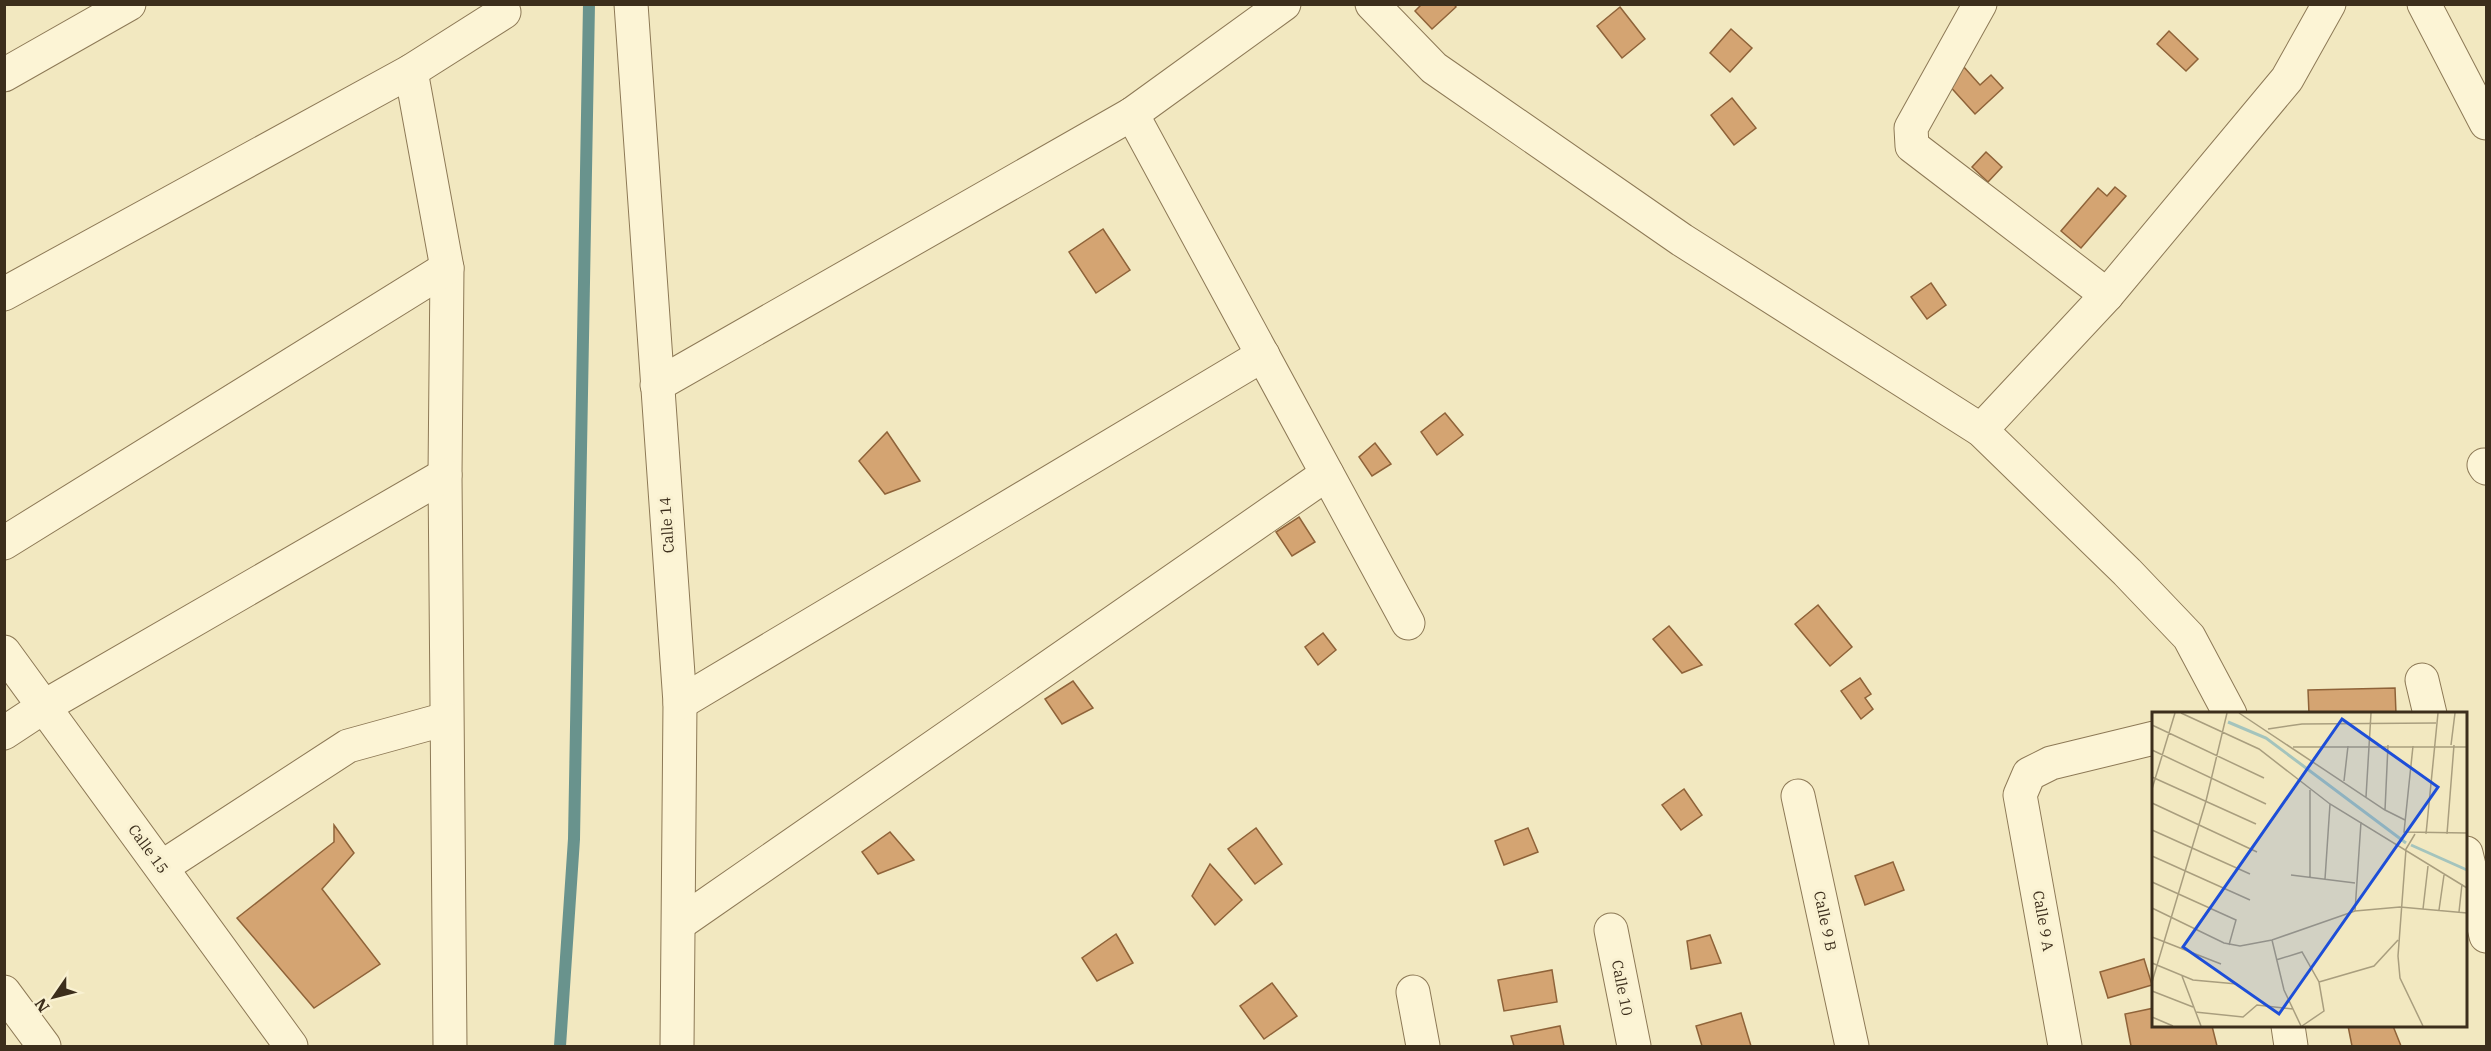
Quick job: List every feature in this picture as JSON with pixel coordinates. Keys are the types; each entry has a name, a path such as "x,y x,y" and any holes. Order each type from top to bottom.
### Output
{"street":[{"path":"4,75 129,4"},
{"name":"Calle 14","path":"631,4 680,703 678,1047"},
{"path":"657,385 1132,114 1284,4"},
{"path":"1372,4 1434,68 1682,240 1981,430 2127,572 2189,637 2229,712"},
{"path":"1980,4 1911,128 1912,146 2107,295"},
{"path":"1981,430 2107,295 2287,79 2329,4"},
{"path":"2424,4 2487,123"},
{"path":"4,294 411,71 503,8"},
{"path":"411,71 447,268 445,475 450,1047"},
{"path":"1132,114 1408,623"},
{"path":"4,543 447,268"},
{"path":"680,703 1263,355"},
{"path":"680,923 1328,474"},
{"path":"4,733 45,706 445,475"},
{"name":"Calle 15","path":"4,652 291,1047"},
{"path":"2421,680 2429,712"},
{"path":"162,867 348,746 447,719"},
{"name":"Calle 9 A","path":"2065,1047 2020,795 2029,774 2051,763 2152,738"},
{"name":"Calle 9 B","path":"1798,796 1852,1047"},
{"path":"2467,857 2487,936"},
{"name":"Calle 10","path":"1611,930 1634,1047"},
{"path":"4,992 44,1047"},
{"path":"1413,992 1423,1047"},
{"path":"2288,1027 2291,1047"}],"building":[{"path":"1422,4 1454,4 1456,7 1432,29 1415,11"},
{"path":"1620,7 1645,39 1622,58 1597,26"},
{"path":"1731,29 1752,48 1730,72 1710,53"},
{"path":"2169,31 2198,59 2186,71 2157,44"},
{"path":"1963,66 1980,85 1991,75 2003,88 1975,114 1946,82"},
{"path":"1732,98 1756,128 1734,145 1711,115"},
{"path":"1986,152 2002,167 1988,182 1972,167"},
{"path":"2115,187 2126,196 2081,248 2061,231 2098,188 2107,196"},
{"path":"1103,229 1130,270 1096,293 1069,252"},
{"path":"1931,283 1946,305 1927,319 1911,297"},
{"path":"1445,413 1463,435 1437,455 1421,432"},
{"path":"887,432 920,481 885,494 859,461"},
{"path":"1375,443 1391,464 1372,476 1359,457"},
{"path":"1299,517 1315,542 1292,556 1276,532"},
{"path":"1818,605 1852,647 1830,666 1795,624"},
{"path":"1669,626 1702,665 1682,673 1653,639"},
{"path":"1323,633 1336,650 1318,665 1305,647"},
{"path":"1860,678 1871,694 1865,698 1873,709 1861,719 1841,691"},
{"path":"1073,681 1093,708 1062,724 1045,699"},
{"path":"2395,688 2396,712 2309,712 2308,690"},
{"path":"1684,789 1702,815 1681,830 1662,805"},
{"path":"334,825 354,853 322,889 380,964 314,1008 237,918 334,842"},
{"path":"1256,828 1282,864 1255,884 1228,849"},
{"path":"1528,828 1538,852 1504,865 1495,841"},
{"path":"890,832 914,860 878,874 862,852"},
{"path":"1893,862 1904,890 1865,905 1855,876"},
{"path":"1210,864 1242,900 1215,925 1192,896"},
{"path":"1116,934 1133,963 1097,981 1082,958"},
{"path":"1710,935 1721,963 1691,969 1687,941"},
{"path":"2144,959 2152,985 2108,998 2100,972"},
{"path":"1552,970 1557,1002 1504,1011 1498,980"},
{"path":"1272,983 1297,1016 1264,1039 1240,1006"},
{"path":"2152,1008 2152,1027 2212,1027 2217,1046 2131,1046 2125,1014"},
{"path":"1741,1013 1751,1046 1702,1046 1696,1026"},
{"path":"1560,1026 1564,1046 1514,1046 1511,1036"},
{"path":"2348,1027 2393,1027 2401,1046 2352,1046"}],"waterway":[{"path":"560,1046 574,839 589,4"}]}
